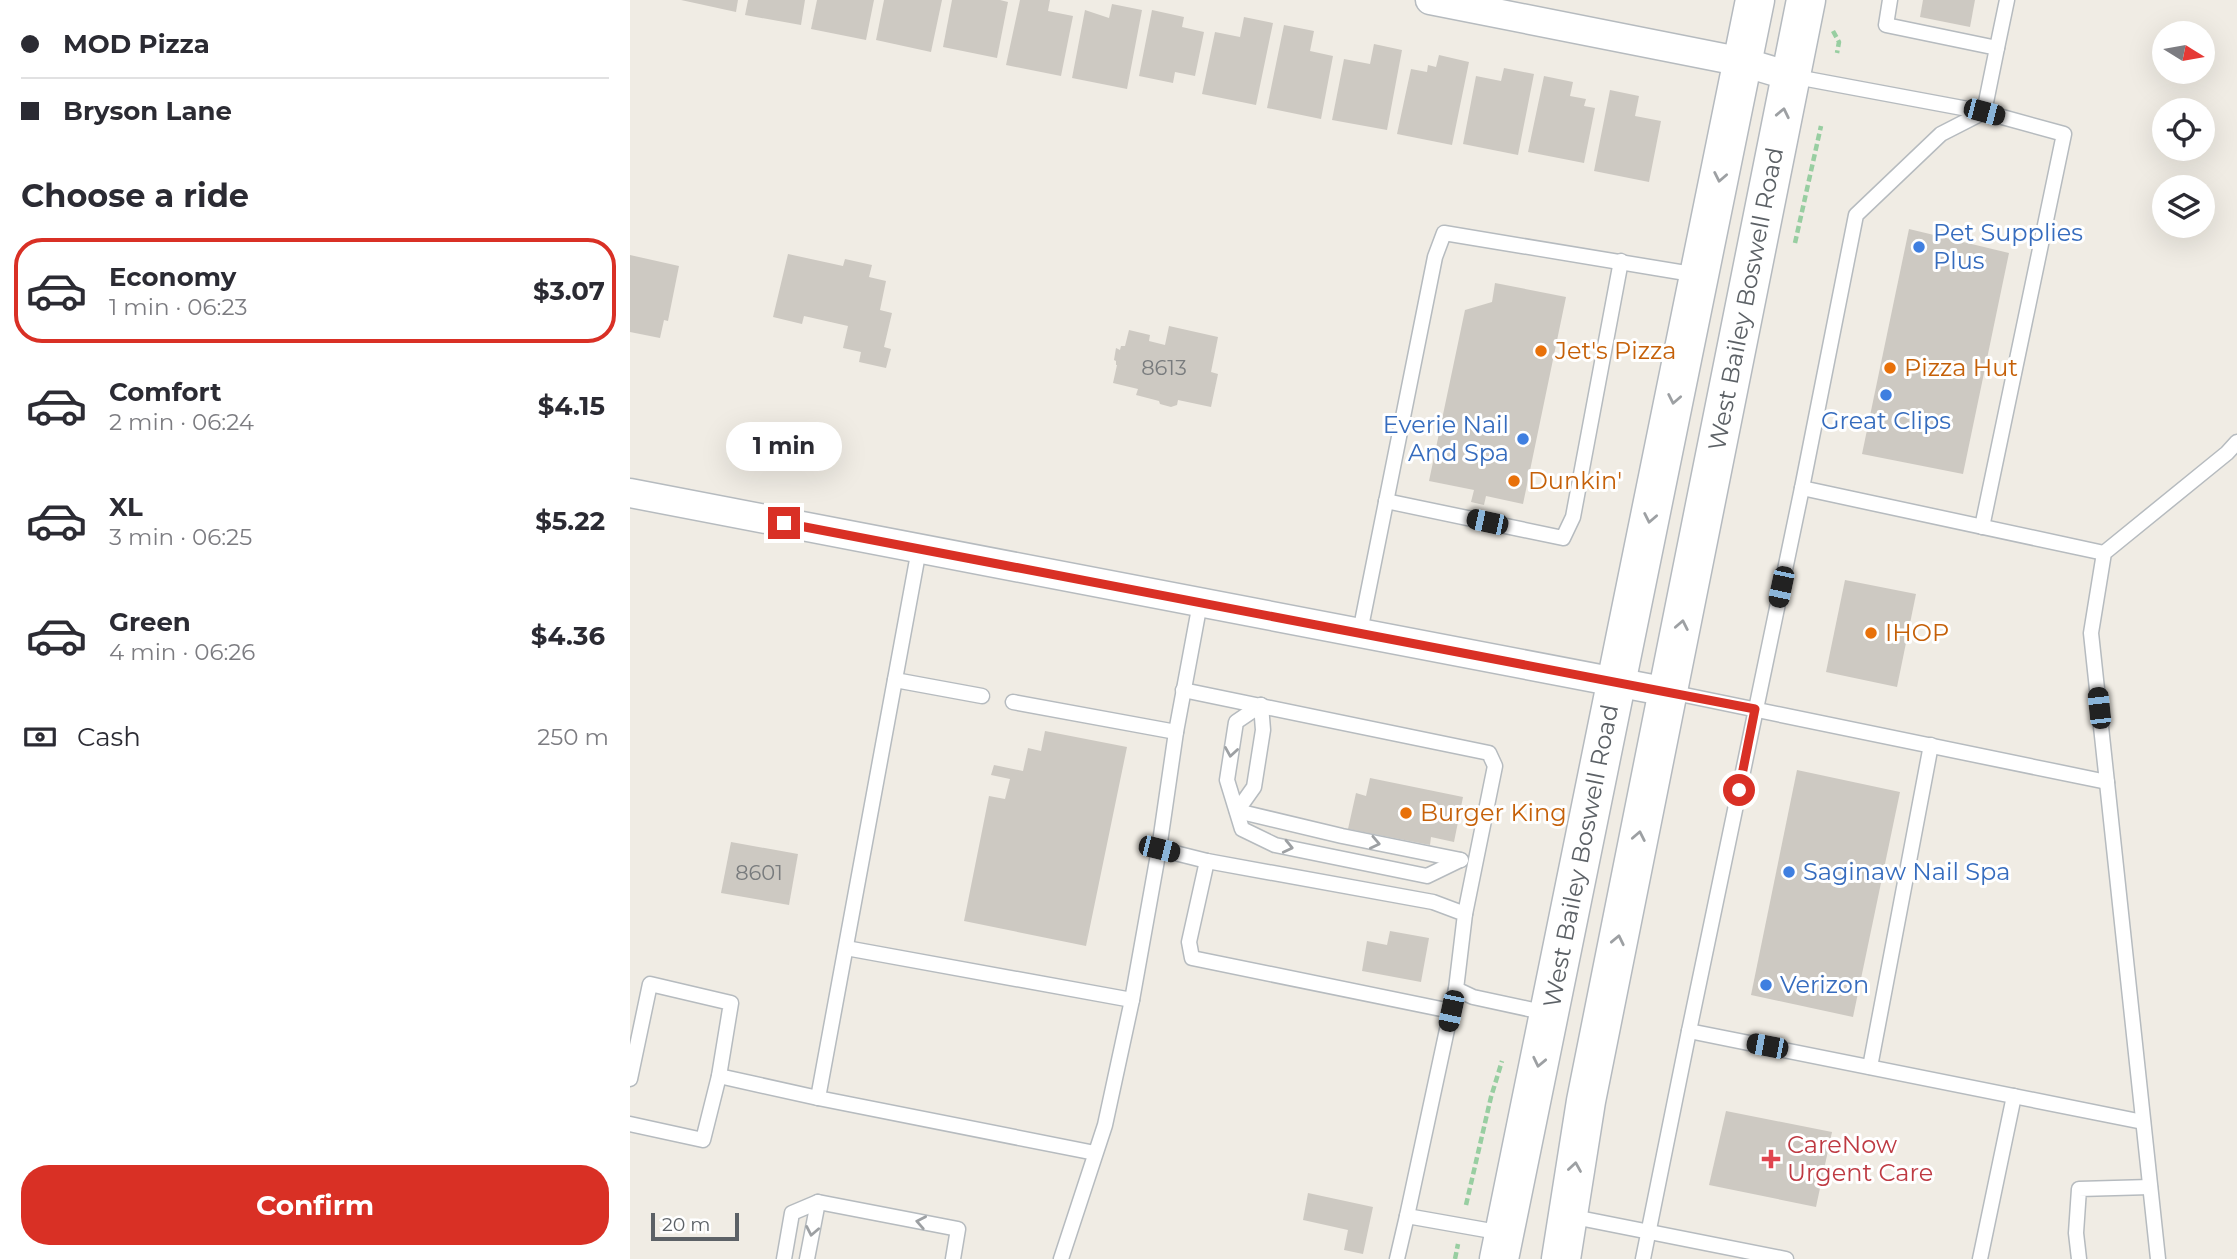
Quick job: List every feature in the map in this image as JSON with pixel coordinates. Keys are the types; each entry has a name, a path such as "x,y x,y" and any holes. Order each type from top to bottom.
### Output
{"main road":[{"name":"West Bailey Boswell Road","path":"1502,1246 1755,0"},
{"name":"West Bailey Boswell Road","path":"1561,1259 1586,1101 1806,0"}],"street":[{"path":"1430,0 1517,9 1743,62 1790,76"},
{"path":"630,493 1668,692"}],"lane":[{"path":"1891,0 1886,25 1997,48"},
{"path":"1984,112 2007,0"},
{"path":"1790,76 1984,112 2064,134 1982,527"},
{"path":"1643,1259 1856,215 1941,134 1984,112"},
{"path":"1360,632 1435,257 1444,233 1700,275"},
{"path":"1387,501 1563,538 1573,517 1621,261"},
{"path":"2158,1259 2091,633 2104,553 2237,442"},
{"path":"1802,488 2104,553"},
{"path":"818,1098 919,549"},
{"path":"1061,1259 1105,1125 1132,1000 1200,603"},
{"path":"895,680 982,696"},
{"path":"1183,690 1489,753 1495,766 1465,914 1456,989 1397,1259"},
{"path":"1668,692 2107,782"},
{"path":"1013,702 1176,733"},
{"path":"1261,705 1236,722 1227,780 1242,829 1275,845 1427,876 1460,860"},
{"path":"1237,811 1254,787 1263,730 1261,705"},
{"path":"1870,1067 1931,746"},
{"path":"1237,811 1342,836 1476,863"},
{"path":"1159,849 1208,861 1433,902 1465,914"},
{"path":"1208,861 1189,942 1192,958 1451,1011"},
{"path":"846,947 1132,1000"},
{"path":"630,1079 650,984 731,1003 719,1076 703,1140 630,1124"},
{"path":"1456,989 1473,997 1549,1013"},
{"path":"1689,1031 2143,1122"},
{"path":"719,1076 1095,1153"},
{"path":"1980,1259 2014,1096"},
{"path":"2079,1259 2076,1233 2079,1189 2150,1187"},
{"path":"807,1259 818,1202"},
{"path":"784,1259 792,1213 818,1202 958,1229 953,1259"},
{"path":"1407,1216 1502,1246"},
{"path":"1567,1216 1786,1259"}],"building":[{"path":"681,0 738,0 736,12"},
{"path":"748,0 805,0 801,25 745,15"},
{"path":"817,0 874,0 866,40 811,29"},
{"path":"884,0 942,0 931,52 876,40"},
{"path":"952,0 1008,2 997,58 943,47"},
{"path":"1020,0 1050,0 1048,11 1073,16 1061,76 1006,65"},
{"path":"1923,0 1975,0 1970,27 1920,17"},
{"path":"1112,4 1142,10 1127,89 1072,78 1085,10 1109,18"},
{"path":"1152,10 1184,17 1182,27 1204,32 1195,76 1175,72 1173,83 1139,76"},
{"path":"1244,17 1273,23 1256,105 1202,94 1215,32 1240,37"},
{"path":"1284,25 1314,31 1310,51 1333,56 1321,119 1267,108"},
{"path":"1374,44 1402,50 1387,130 1332,120 1344,59 1370,64"},
{"path":"1439,55 1469,62 1452,145 1397,134 1411,69 1427,72 1428,65 1436,67"},
{"path":"1504,68 1534,74 1518,155 1463,144 1476,76 1501,81"},
{"path":"1544,76 1573,82 1570,96 1586,99 1584,106 1595,108 1584,163 1528,152"},
{"path":"1610,90 1639,96 1635,116 1661,121 1649,182 1594,171"},
{"path":"1909,229 2009,253 1963,474 1862,454"},
{"path":"788,254 843,266 845,259 872,265 869,277 886,281 880,310 892,313 884,347 891,349 886,368 859,362 861,352 843,348 848,326 804,316 802,324 773,317"},
{"path":"630,255 679,266 668,321 664,320 660,338 630,332"},
{"path":"1495,283 1566,297 1523,504 1486,496 1484,505 1471,502 1474,490 1429,481 1465,310 1492,302"},
{"path":"1169,326 1218,337 1211,372 1218,374 1211,407 1178,400 1177,405 1171,407 1136,395 1138,389 1113,383 1117,365 1114,360 1116,348 1120,350 1121,346 1125,346 1129,330 1150,335 1149,341 1165,345"},
{"name":"IHOP","path":"1845,580 1916,594 1897,687 1826,672"},
{"path":"1045,731 1127,747 1086,946 964,921 989,796 1005,799 1010,779 991,775 994,765 1023,771 1028,748 1041,751"},
{"path":"1797,770 1900,792 1853,1017 1751,995"},
{"name":"Burger King","path":"1370,778 1463,797 1454,842 1431,837 1430,845 1348,829 1356,793 1366,796"},
{"path":"731,842 798,854 789,905 721,893"},
{"path":"1390,931 1429,938 1421,982 1362,971 1367,941 1387,945"},
{"name":"CareNow Urgent Care","path":"1726,1111 1832,1132 1816,1207 1709,1185"},
{"path":"1308,1193 1373,1207 1363,1254 1344,1250 1348,1230 1303,1220"}],"place":[{"name":"Pet Supplies Plus","path":"1919,247"},
{"name":"Jet's Pizza","path":"1541,351"},
{"name":"Pizza Hut","path":"1890,368"},
{"name":"Great Clips","path":"1886,395"},
{"name":"Everie Nail And Spa","path":"1523,439"},
{"name":"Dunkin'","path":"1514,481"},
{"name":"IHOP","path":"1871,633"},
{"name":"Burger King","path":"1406,813"},
{"name":"Saginaw Nail Spa","path":"1789,872"},
{"name":"Verizon","path":"1766,985"},
{"name":"CareNow Urgent Care","path":"1771,1159"}],"route":[{"path":"784,523 1755,709 1739,790"}]}
